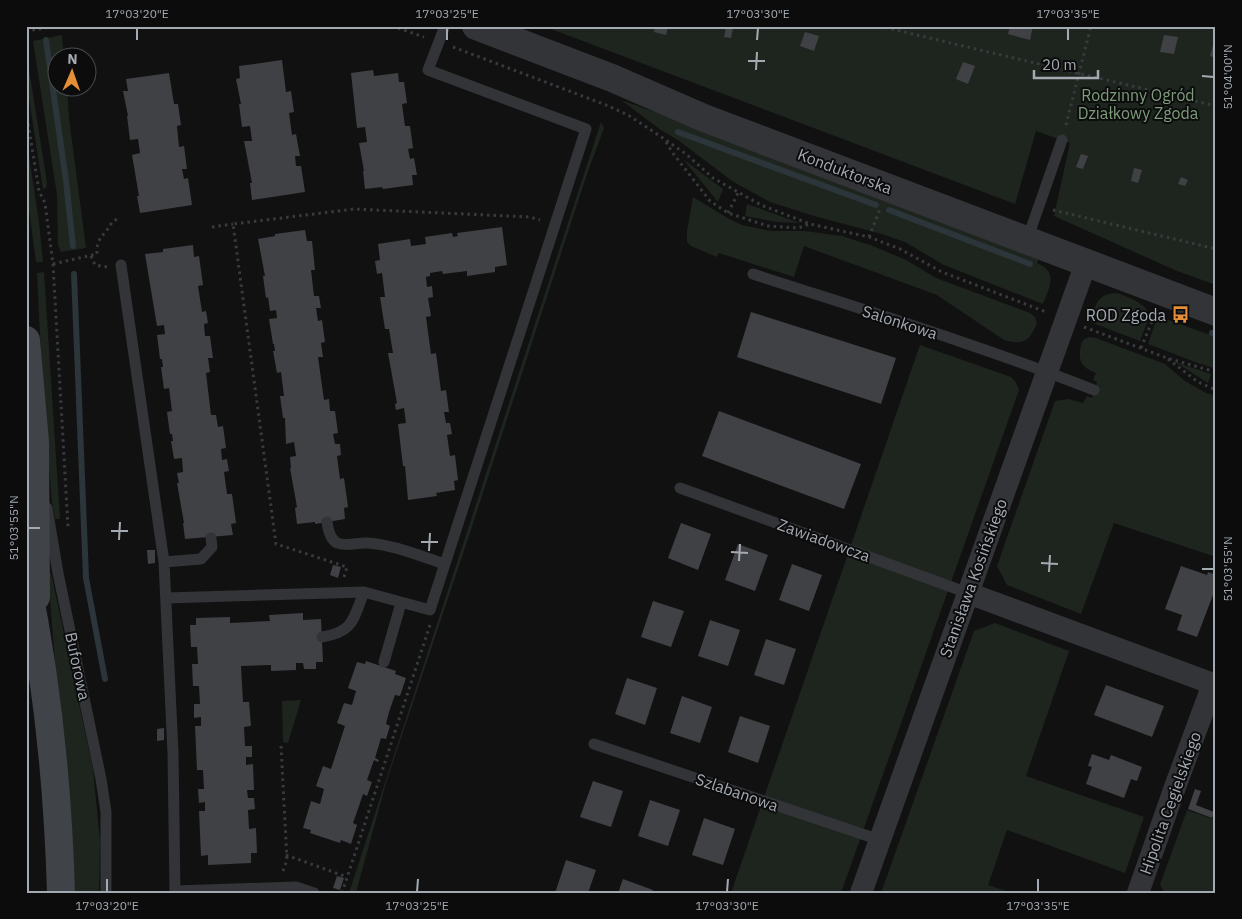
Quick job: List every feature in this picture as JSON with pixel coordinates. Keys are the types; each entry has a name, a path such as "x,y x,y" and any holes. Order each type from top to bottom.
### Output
{"main road":[{"name":"Buforowa","path":"26,340 35,442 37,628"},
{"name":"Buforowa","path":"26,577 37,628 52,750 59,837 61,893"}],"street":[{"name":"Konduktorska","path":"476,26 612,78 704,118 1216,312"},
{"name":"Stanisława Kosińskiego","path":"861,893 1086,263"},
{"path":"968,593 1214,685"},
{"name":"Hipolita Cegielskiego","path":"1138,893 1175,787 1214,685"}],"lane":[{"path":"166,598 364,592 430,610 586,129 428,70 445,26"},
{"path":"1027,240 1062,140"},
{"path":"121,266 164,562 173,772 175,892 296,887 314,893"},
{"name":"Salonkowa","path":"753,274 921,328 1094,390"},
{"name":"Buforowa","path":"35,442 58,573 101,779 106,812 106,893"},
{"name":"Zawiadowcza","path":"680,488 968,593"},
{"path":"327,522 329,533 334,541 339,544 367,542 390,546 445,564"},
{"path":"164,562 201,559 212,547 211,538"},
{"path":"322,637 344,631 348,627 352,622 364,592"},
{"path":"384,662 402,603"},
{"name":"Szlabanowa","path":"594,744 880,840"}],"path":[{"path":"26,31 58,26"},
{"path":"392,26 606,105 628,115 686,154 713,178 761,204 810,224 869,237 900,249 942,272 1167,358 1216,372"},
{"path":"879,26 1216,106"},
{"path":"1062,140 1091,26"},
{"path":"26,111 39,191 45,203 53,264 68,530"},
{"path":"665,141 710,201 728,213 768,226 798,228 810,224"},
{"path":"728,213 738,193"},
{"path":"1039,206 1216,249"},
{"path":"212,227 354,209 530,217 555,225"},
{"path":"53,264 97,254 100,238 116,219"},
{"path":"233,224 276,544 347,567 340,592"},
{"path":"1141,348 1157,310"},
{"path":"1167,358 1198,382 1216,390"},
{"path":"342,893 431,622 430,610"},
{"path":"281,746 287,860 281,877"},
{"path":"286,855 347,877"}],"green space":[{"name":"Rodzinny Ogród Działkowy Zgoda","path":"543,26 1216,26 1216,285 1177,271 1054,216 1070,143 1036,131 1015,204"},
{"path":"62,35 63,48 48,48 48,98 68,98 86,248 61,252 58,245 57,195 33,41"},
{"path":"26,50 47,183 46,188 43,189 26,79"},
{"path":"621,100 767,152 1040,256 1037,263 1048,271 1050,276 1050,286 1043,304 944,265 905,242 770,202 732,181"},
{"path":"601,122 604,128 587,174 386,783 356,893 349,893"},
{"path":"26,136 43,262 36,262 26,187"},
{"path":"683,159 723,189 718,202"},
{"path":"693,197 742,225 771,231 805,231 842,236 873,246 906,260 936,278 1030,313 1035,317 1037,323 1025,340 1016,342 1004,340 937,295 804,246 794,277 719,253 717,257 691,246 687,242"},
{"path":"747,204 800,223 777,222 745,216"},
{"path":"44,272 60,519 55,519 52,502 42,376 37,273"},
{"path":"1117,293 1140,304 1150,315 1140,341 1090,322 1101,298"},
{"path":"1160,317 1216,337 1216,369 1148,344 1157,318"},
{"path":"1089,337 1165,364 1185,381 1206,393 1216,396 1216,557 1114,523 1081,614 1007,585 997,566 1055,401 1068,399 1083,403 1087,396 1092,398 1097,382 1093,380 1096,373 1082,364 1080,360 1083,340"},
{"path":"920,345 1011,377 1019,390 841,893 731,893"},
{"path":"1175,362 1211,374 1208,383"},
{"path":"48,573 51,573 93,769 100,841 99,893 73,893"},
{"path":"995,623 1069,651 1026,776 1144,817 1125,873 1007,830 988,885 1012,893 881,893 974,631"},
{"path":"301,700 288,743 283,742 282,701"},
{"path":"1187,810 1216,820 1216,893 1165,893 1160,885"}],"building":[{"path":"655,26 668,26 666,35 654,32"},
{"path":"1010,26 1033,26 1030,40 1008,34"},
{"path":"726,27 733,28 731,38 724,37"},
{"path":"805,32 819,36 814,51 800,46"},
{"path":"1164,35 1178,37 1174,54 1160,52"},
{"path":"1213,45 1216,46 1216,58 1210,56"},
{"path":"282,60 286,92 291,91 294,112 289,113 292,135 296,134 300,156 295,156 296,166 301,166 305,192 252,200 250,183 252,183 244,141 252,141 250,126 242,127 239,104 241,104 236,79 240,78 239,66"},
{"path":"963,62 975,66 968,84 956,79"},
{"path":"373,70 374,76 398,73 399,82 404,82 407,103 402,104 405,126 410,126 413,148 408,149 410,159 414,158 417,175 412,175 413,185 365,189 359,143 367,142 365,127 357,128 351,73"},
{"path":"169,73 174,104 178,104 181,125 177,126 179,147 184,146 187,169 182,169 184,179 188,178 192,205 140,213 132,155 140,153 138,139 130,140 123,91 128,91 126,79"},
{"path":"1081,154 1088,156 1083,169 1076,167"},
{"path":"1134,168 1142,170 1138,183 1131,181"},
{"path":"1181,177 1188,180 1185,186 1178,184"},
{"path":"502,227 507,265 495,267 495,272 467,276 467,271 443,274 442,271 430,273 430,276 426,277 427,287 432,286 433,297 428,298 431,316 426,317 431,354 436,353 441,391 446,390 449,412 444,412 446,423 450,423 452,434 447,435 450,456 455,455 458,480 454,481 455,490 436,493 437,496 408,500 398,424 406,423 404,408 396,410 395,404 397,403 388,353 393,353 389,329 385,329 380,297 385,297 382,273 377,274 375,261 380,260 378,244 410,239 411,246 426,244 425,237 452,233 453,237 458,236 457,233"},
{"path":"305,230 307,241 312,241 315,270 311,270 314,296 319,296 321,308 316,308 318,321 322,320 325,342 321,343 323,357 318,357 324,400 329,399 330,411 335,411 338,433 333,434 335,444 340,444 341,455 337,456 340,479 344,478 348,507 344,508 345,519 315,524 315,522 297,524 295,508 297,507 290,468 290,457 296,456 294,442 286,444 285,418 283,418 280,396 284,396 281,372 277,373 269,319 277,318 276,310 270,311 268,297 266,298 263,276 265,276 258,239 275,236 275,234"},
{"path":"193,245 194,257 199,256 203,285 198,286 202,312 206,311 208,323 204,324 205,336 210,336 213,358 208,358 210,372 206,373 211,415 216,415 218,427 223,426 226,448 221,449 222,460 227,459 229,471 224,472 227,494 232,494 236,523 231,524 233,535 185,539 177,483 179,483 177,473 183,472 182,458 174,459 171,441 173,441 172,434 170,434 167,412 172,411 169,388 164,389 161,367 163,367 162,359 160,359 157,335 165,334 164,325 157,326 145,254 163,252 163,249"},
{"path":"751,312 896,358 881,404 737,357"},
{"path":"719,411 861,464 844,509 702,456"},
{"path":"681,523 711,534 698,570 668,558"},
{"path":"738,544 768,555 755,591 725,580"},
{"path":"147,550 155,550 155,563 148,564"},
{"path":"792,564 822,575 809,611 779,600"},
{"path":"333,565 341,567 338,578 330,575"},
{"path":"1181,566 1207,575 1208,572 1216,575 1216,587 1197,637 1177,630 1182,615 1165,609"},
{"path":"653,601 684,611 671,647 641,637"},
{"path":"303,613 303,620 321,619 323,662 316,662 316,669 304,669 303,663 296,663 296,670 271,671 271,665 241,666 243,702 249,702 251,726 244,727 245,746 252,746 252,757 246,757 246,765 253,764 254,790 247,790 248,798 254,798 255,809 248,810 249,829 256,828 257,853 251,853 251,863 208,865 208,855 201,856 199,811 205,811 205,802 199,803 198,789 204,789 203,770 197,770 195,726 201,726 201,717 194,718 194,704 200,704 199,686 193,686 192,664 198,664 197,647 191,647 190,625 196,625 196,618 230,617 230,623 270,621 269,615"},
{"path":"710,620 740,630 728,666 698,656"},
{"path":"766,639 796,649 784,685 754,675"},
{"path":"366,661 396,671 395,674 406,678 400,696 395,695 389,712 386,724 390,726 386,739 381,738 375,758 379,760 378,762 374,760 367,780 372,782 367,796 363,794 353,823 357,825 351,844 341,840 340,843 310,833 311,830 303,828 311,801 320,804 324,789 316,786 323,766 331,769 345,726 337,723 344,703 352,705 356,691 348,688 357,662 365,664"},
{"path":"627,678 657,688 645,725 615,714"},
{"path":"1106,685 1164,706 1152,737 1094,715"},
{"path":"682,696 712,707 700,743 670,733"},
{"path":"740,716 770,726 758,763 728,752"},
{"path":"164,728 164,740 157,741 157,729"},
{"path":"1092,754 1109,760 1111,755 1142,767 1137,781 1131,779 1124,798 1086,784 1092,767 1088,766"},
{"path":"593,781 623,791 611,827 580,817"},
{"path":"1195,789 1201,791 1196,805 1214,812 1212,818 1188,809"},
{"path":"650,800 680,810 668,846 638,836"},
{"path":"704,818 735,829 723,865 692,855"},
{"path":"566,860 596,870 588,893 555,893"},
{"path":"337,876 344,878 340,890 333,888"},
{"path":"623,879 653,890 652,893 618,893"}],"waterway":[{"path":"46,40 66,181 73,246"},
{"path":"678,132 876,205"},
{"path":"889,210 1030,264"},
{"path":"74,274 86,578 105,679"},
{"path":"1212,333 1216,334"}],"place":[{"name":"ROD Zgoda","path":"1180,315"}]}
